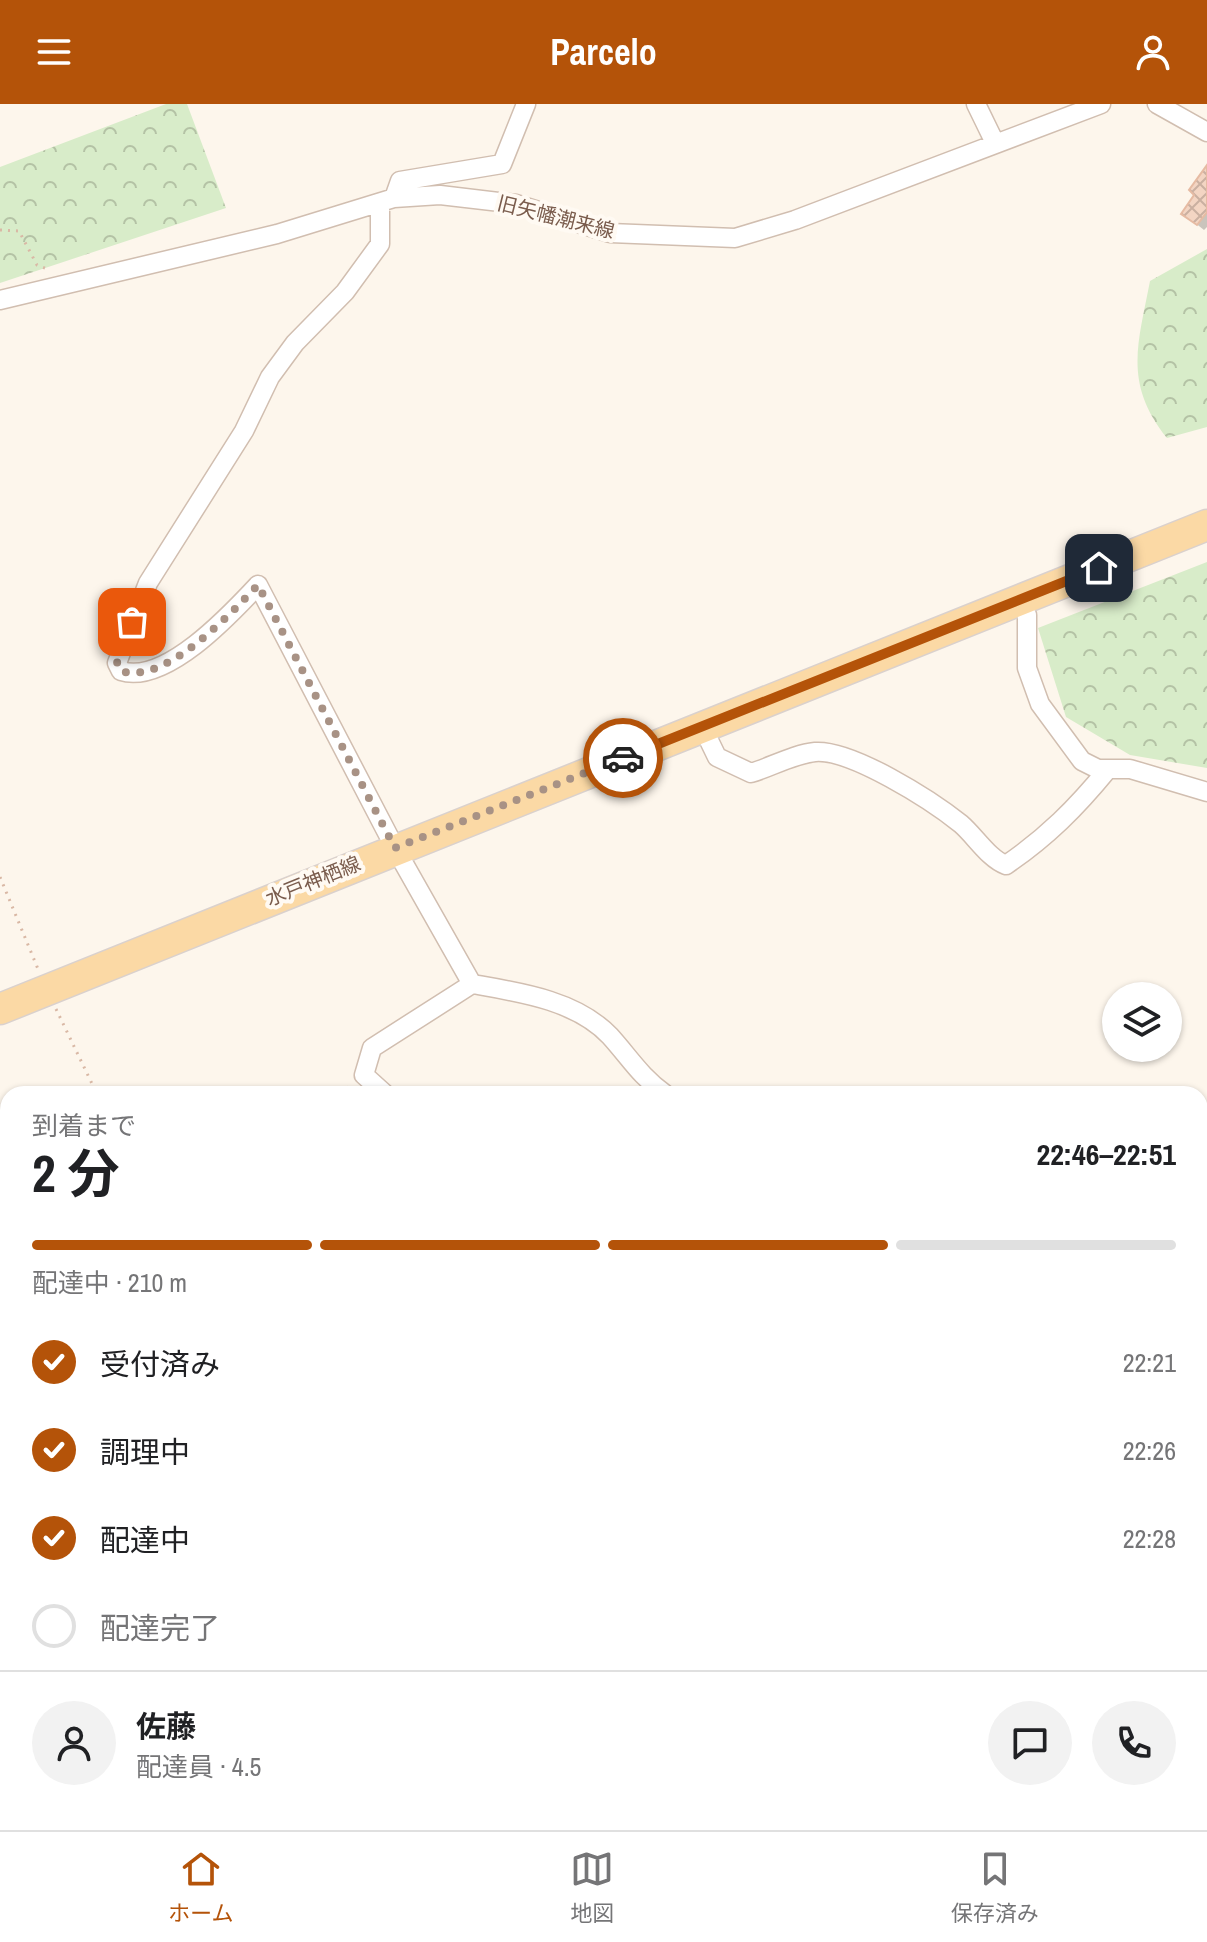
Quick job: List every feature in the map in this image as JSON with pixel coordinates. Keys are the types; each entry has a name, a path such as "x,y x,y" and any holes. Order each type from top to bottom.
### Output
{"main road":[{"name":"水戸神栖線","path":"0,1009 395,848 1207,525"}],"street":[{"path":"472,984 395,848 258,585 213,632 155,668 131,674 121,671 117,663 148,583 244,431 270,377 295,343 345,292 380,244 387,200 400,181 502,164 526,104"},
{"path":"976,104 995,143"},
{"name":"旧矢幡潮来線","path":"0,300 277,234 387,200 440,195 516,204 610,233 735,238 795,220 1101,104"},
{"path":"1157,104 1207,132"},
{"path":"1018,601 1027,615 1027,668 1040,704 1082,761 1098,769 1130,769 1207,792"},
{"path":"702,726 717,757 751,773 810,752 833,751 851,757 936,806 980,841 997,862 1006,865 1046,838 1071,815 1108,769"},
{"path":"376,1086 364,1075 372,1048 472,984 526,994 572,1010 608,1034 641,1077 654,1086"}],"path":[{"path":"0,230 19,231 37,265 80,282"},
{"path":"0,877 46,988 93,1086"}],"green space":[{"path":"166,104 187,104 226,208 0,283 0,167"},
{"path":"1207,249 1207,427 1167,438 1153,418 1139,381 1141,324 1150,281"},
{"path":"1207,562 1207,768 1130,755 1066,717 1038,628"}],"building":[{"path":"1207,165 1207,212 1197,225 1181,214 1194,195 1189,190"}],"way so far":[{"path":"132,622 117,663 121,671 143,673 213,632 258,585 395,848 623,758"}],"route":[{"path":"623,758 1099,568"}]}
